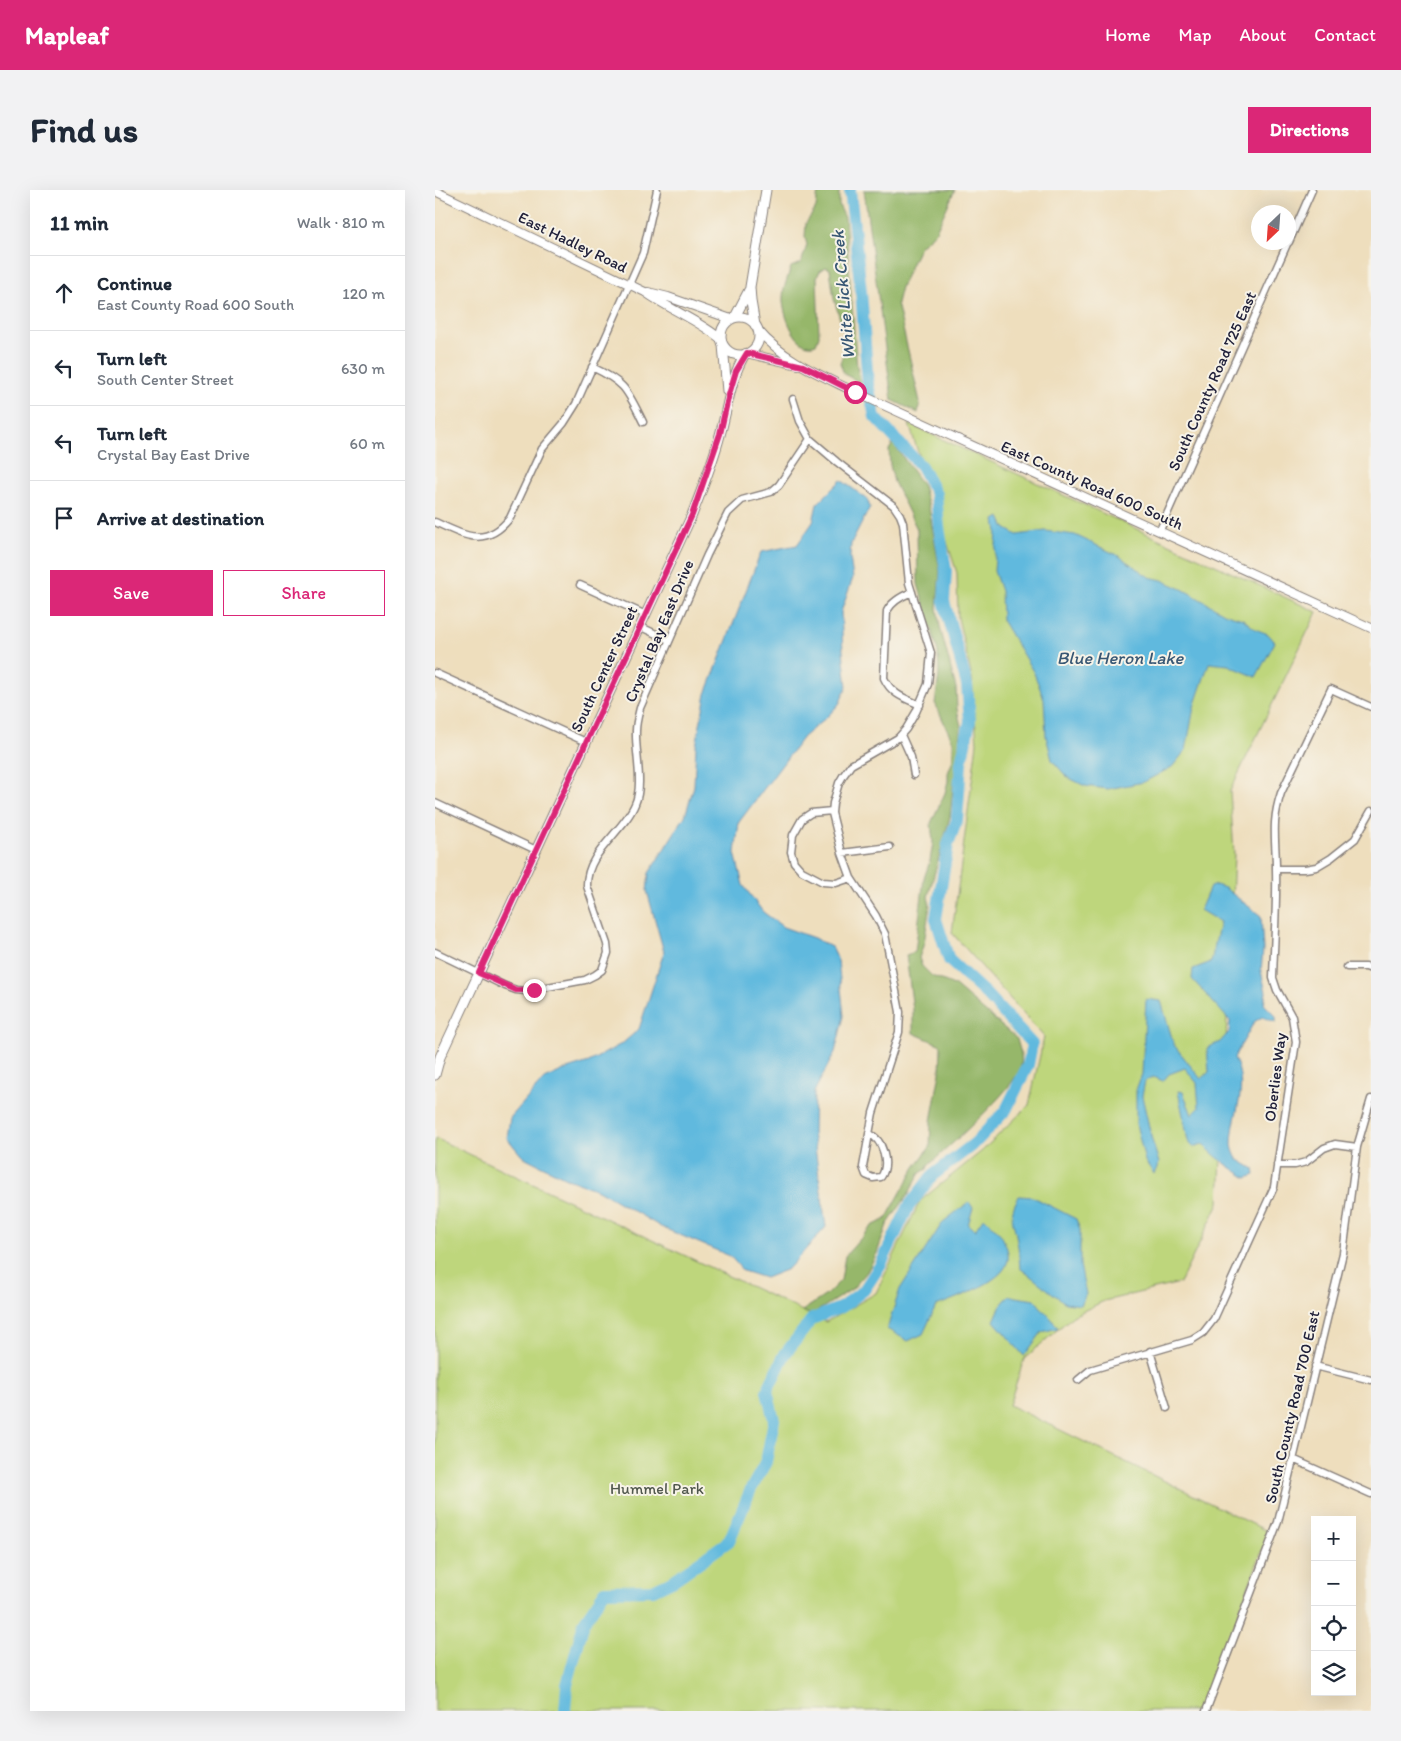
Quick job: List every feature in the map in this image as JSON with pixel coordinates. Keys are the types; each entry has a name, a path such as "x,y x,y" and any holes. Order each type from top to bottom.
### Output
{"main road":[{"path":"750,287 733,318 723,328 723,342 732,353 746,354 758,342 750,287 766,190"},
{"path":"733,318 746,318 757,328"},
{"name":"South Center Street","path":"723,342 728,398"},
{"name":"South Center Street","path":"435,1076 437,1058 479,973 692,515 720,434 736,371 746,354"}],"street":[{"path":"435,522 466,536 484,537 494,534 510,518 543,450 571,413 592,368 645,244 657,190"},
{"name":"South County Road 725 East","path":"1296,225 1312,190"},
{"name":"East Hadley Road","path":"435,191 645,292 666,306 701,324 723,342"},
{"name":"South County Road 725 East","path":"1160,530 1284,250"},
{"name":"East Hadley Road","path":"645,292 668,297 733,318"},
{"name":"East County Road 600 South","path":"757,328 772,345 803,366 855,392 1371,628"},
{"name":"East County Road 600 South","path":"746,354 803,366"},
{"path":"592,368 620,383 629,392 643,422"},
{"path":"793,400 800,422 810,438 837,462 895,506 900,515 903,523 908,574 912,592 931,653 928,684 920,705 907,729 898,738 851,765 839,783 832,811 842,853 851,878 876,916 885,934 901,1022 873,1113 869,1134 863,1167 866,1175 873,1178 881,1177 885,1172 885,1164 880,1143 877,1138 869,1134"},
{"name":"Crystal Bay East Drive","path":"435,952 516,990 526,991 585,980 601,970 608,952 607,944 587,886 587,878 594,860 630,814 637,801 638,765 636,731 640,708 707,554 728,513 742,500 771,492 779,485 810,438"},
{"path":"579,585 646,615"},
{"path":"912,592 892,604 887,612 884,678 891,691 920,705"},
{"path":"641,627 669,640"},
{"path":"435,673 586,742"},
{"name":"Oberlies Way","path":"1078,1380 1090,1370 1149,1351 1192,1340 1203,1333 1214,1319 1274,1187 1296,1042 1293,1017 1277,990 1273,978 1276,869 1274,828 1276,808 1281,793 1331,689 1371,707"},
{"path":"901,735 911,757 914,775"},
{"path":"435,803 535,850"},
{"path":"832,811 811,813 802,819 793,835 791,852 797,866 807,874 823,882 836,883 851,878"},
{"path":"1276,869 1316,868 1355,840 1371,811"},
{"path":"842,853 890,848"},
{"path":"1347,967 1366,967 1371,969"},
{"name":"South County Road 700 East","path":"1206,1711 1278,1522 1343,1252 1357,1147 1371,1100"},
{"path":"1277,1165 1295,1165 1306,1162 1324,1148 1335,1144 1357,1147"},
{"path":"1149,1351 1167,1408"},
{"path":"1315,1366 1371,1380"},
{"path":"1293,1460 1371,1494"}],"green space":[{"path":"818,190 839,190 839,205 845,218 857,367 861,383 844,374 840,363 845,349 845,336 834,299 830,269 826,267 820,271 817,277 819,336 816,344 802,343 797,337 788,321 783,304 785,286 791,267 801,263 807,245 805,237 806,223 816,208"},
{"path":"864,190 955,190 935,233 920,246 901,287 897,303 920,402 918,413 892,400"},
{"name":"Hummel Park","path":"909,424 1317,612 1230,791 1234,854 1219,1203 1180,1283 1104,1301 1073,1316 1024,1359 1009,1405 1269,1532 1202,1711 435,1711 435,1138 826,1322 876,1293 920,1201 982,1151 1029,1105 1044,1037 952,933 977,743 972,678 958,618 957,573"},
{"path":"893,443 923,486 929,508 940,571 937,608 956,688 957,709 961,726 960,752 950,817 928,897 930,905 924,943 919,958 922,966 932,976 954,985 1017,1039 1021,1055 1021,1066 1016,1076 995,1102 927,1169 920,1173 887,1225 877,1253 867,1272 852,1289 811,1315 802,1311 826,1295 841,1280 845,1256 872,1226 886,1219 915,1167 930,1147 931,1121 940,1073 941,1045 913,1033 913,1010 906,955 915,952 924,878 930,861 933,842 931,823 945,793 948,773 953,759 953,742 935,703 939,675 938,652 918,584 917,529 894,482 890,465 889,450"}],"water":[{"path":"841,480 867,499 870,507 851,544 850,557 853,578 841,612 847,687 839,704 803,737 739,822 735,853 743,885 763,912 783,927 814,938 833,948 838,961 844,1016 835,1052 814,1092 813,1133 826,1227 788,1269 765,1278 743,1271 730,1256 661,1227 598,1190 570,1180 522,1156 507,1138 510,1118 544,1079 589,1062 623,1043 639,1029 664,952 647,891 649,873 685,816 694,786 696,746 706,694 761,552 797,545 813,522 817,504"},
{"name":"Blue Heron Lake","path":"1000,517 1005,528 1017,535 1045,531 1075,535 1119,556 1149,577 1162,580 1226,614 1243,619 1255,629 1268,634 1275,642 1256,677 1228,665 1209,663 1194,707 1186,750 1172,767 1144,782 1108,789 1085,786 1067,777 1052,760 1046,736 1044,699 1034,673 1002,620 1001,591 994,571 997,532 995,520"},
{"path":"1216,885 1225,888 1261,916 1263,949 1261,971 1266,992 1264,1004 1276,1016 1276,1022 1262,1017 1254,1022 1234,1058 1239,1069 1240,1090 1232,1146 1237,1159 1254,1169 1255,1175 1247,1178 1213,1154 1203,1144 1193,1147 1188,1141 1178,1091 1183,1092 1192,1115 1199,1108 1197,1083 1185,1068 1169,1074 1163,1081 1153,1077 1145,1081 1142,1096 1159,1163 1154,1174 1145,1161 1136,1124 1136,1090 1142,1074 1146,999 1161,1001 1174,1045 1201,1079 1209,1072 1207,1048 1220,1042 1229,1032 1230,1021 1192,979 1193,969 1211,962 1220,922 1200,910 1210,887"},
{"path":"1019,1196 1033,1197 1076,1219 1080,1230 1080,1265 1086,1294 1081,1305 1065,1303 1020,1268 1012,1218 1013,1209"},
{"path":"969,1202 973,1208 968,1225 975,1230 984,1217 993,1225 1001,1234 1006,1246 1007,1263 996,1277 987,1283 936,1306 923,1334 908,1341 887,1329 900,1289 943,1222"},
{"path":"1009,1296 1035,1300 1058,1328 1042,1332 1024,1356 994,1321 1001,1305"}],"waterway":[{"name":"White Lick Creek","path":"565,1711 567,1685 584,1622 605,1591 653,1590 674,1580 729,1541 751,1489 766,1462 774,1420 767,1391 785,1354 812,1319 842,1307 864,1290 881,1264 909,1206 932,1176 975,1143 1006,1110 1028,1065 1032,1044 986,994 949,960 936,919 948,844 957,820 961,763 970,721 967,685 944,601 946,571 936,494 921,466 875,417 868,384 861,291 850,190"}],"route":[{"path":"534,990 516,990 479,973 692,515 709,469 720,434 732,381 741,360 747,353 803,366 855,392"}]}
